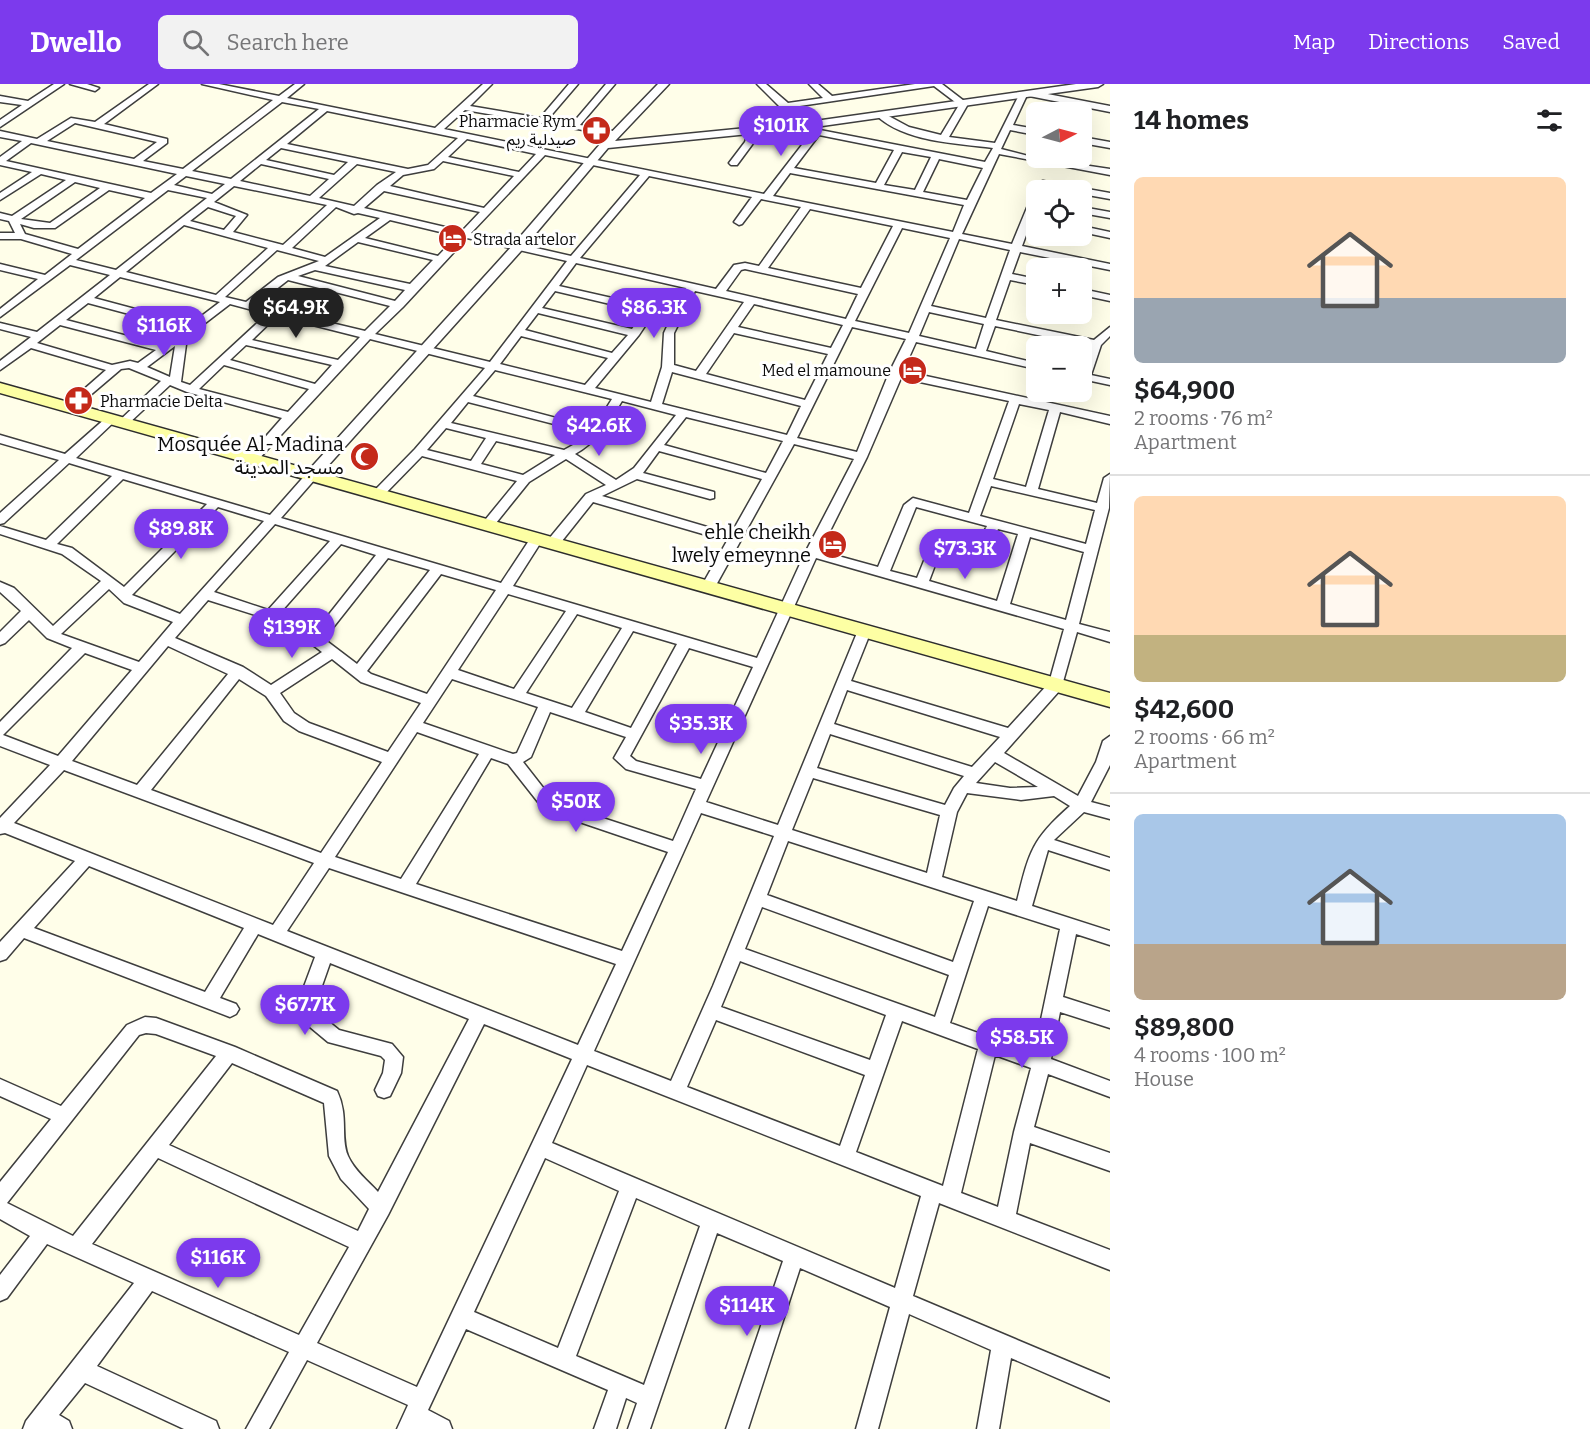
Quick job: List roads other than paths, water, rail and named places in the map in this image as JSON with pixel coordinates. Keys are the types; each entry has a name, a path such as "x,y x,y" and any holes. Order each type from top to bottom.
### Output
{"main road":[{"path":"0,388 1110,700"}],"street":[{"path":"0,124 60,84"},
{"path":"74,84 95,88"},
{"path":"97,125 154,84"},
{"path":"206,84 236,87 326,108 544,151 646,174 1110,267"},
{"path":"0,314 150,196 300,84"},
{"path":"438,130 488,84"},
{"path":"542,121 574,84"},
{"path":"574,127 611,84"},
{"path":"664,84 605,145 517,248 165,639 61,763 1,826 1110,1260"},
{"path":"761,84 817,132 989,166"},
{"path":"813,84 830,99"},
{"path":"784,106 887,87 932,84"},
{"path":"937,84 964,104"},
{"path":"605,145 807,125 1098,84"},
{"path":"1028,95 1110,109"},
{"path":"414,1415 541,1148 812,553 861,457 895,374 958,236 970,202 1008,127 1028,95"},
{"path":"0,99 29,104"},
{"path":"944,137 964,104"},
{"path":"463,107 615,134"},
{"path":"0,367 326,108"},
{"path":"880,115 897,127 998,149 1046,176 1110,172"},
{"path":"0,161 70,121 164,141 136,162"},
{"path":"1008,127 1026,130"},
{"path":"734,163 749,142 753,130"},
{"path":"739,222 789,170 817,132"},
{"path":"0,134 312,199 354,211 1026,364"},
{"path":"279,145 406,171 431,167 464,136"},
{"path":"1092,142 1110,145"},
{"path":"879,186 899,149"},
{"path":"252,459 544,151"},
{"path":"918,193 936,156"},
{"path":"442,158 521,175"},
{"path":"312,199 356,160"},
{"path":"0,161 150,196"},
{"path":"258,161 336,178"},
{"path":"789,170 970,202"},
{"path":"0,197 40,171"},
{"path":"354,211 380,187 406,171"},
{"path":"378,494 419,452 492,367 573,260 646,174"},
{"path":"0,244 11,236 13,219 73,179"},
{"path":"165,186 237,211 242,215 227,234"},
{"path":"0,216 34,225 52,226 107,187"},
{"path":"380,187 487,211"},
{"path":"1092,193 1110,196"},
{"path":"139,368 195,328 223,299 281,247 333,205"},
{"path":"762,269 807,206"},
{"path":"1092,212 1110,215"},
{"path":"248,306 287,276 315,267 327,260 386,218"},
{"path":"183,222 327,260"},
{"path":"708,587 790,440 899,224"},
{"path":"980,354 1015,248 1026,229"},
{"path":"1092,231 1110,235"},
{"path":"11,236 78,252"},
{"path":"357,239 441,259"},
{"path":"66,261 861,457"},
{"path":"0,267 45,278"},
{"path":"315,267 413,288"},
{"path":"719,293 738,267 762,269 863,292"},
{"path":"287,276 399,305"},
{"path":"1007,276 1026,280"},
{"path":"655,407 668,368 669,333 693,287"},
{"path":"554,288 677,316"},
{"path":"1092,294 1110,298"},
{"path":"86,299 195,328"},
{"path":"699,375 751,300"},
{"path":"925,308 1096,344"},
{"path":"537,310 635,333"},
{"path":"587,390 635,333 650,310"},
{"path":"191,390 275,312"},
{"path":"58,321 164,349"},
{"path":"0,326 39,336"},
{"path":"732,329 834,352"},
{"path":"1092,354 1096,344 1110,330"},
{"path":"519,332 615,357"},
{"path":"0,520 68,460 117,421 172,382 182,336"},
{"path":"244,341 341,364"},
{"path":"28,344 114,369"},
{"path":"222,361 318,388"},
{"path":"70,407 123,364 139,368 191,390 290,417"},
{"path":"668,368 808,404"},
{"path":"895,374 1110,420"},
{"path":"1092,378 1110,382"},
{"path":"464,397 597,432"},
{"path":"487,525 525,479 586,443 597,432 618,398"},
{"path":"973,518 1015,400"},
{"path":"1031,492 1055,408"},
{"path":"278,933 502,590 545,541 590,497 634,474 682,413"},
{"path":"442,424 567,454 615,485"},
{"path":"474,466 493,436"},
{"path":"0,439 120,476 273,518 502,590 761,664"},
{"path":"657,447 768,477"},
{"path":"419,452 525,479"},
{"path":"634,474 710,495"},
{"path":"49,544 120,476"},
{"path":"985,482 1103,507"},
{"path":"933,881 950,812 964,787 1056,685 1092,550 1104,527 1103,507 1109,484"},
{"path":"590,497 734,539"},
{"path":"882,573 913,502 1092,550"},
{"path":"124,595 215,503"},
{"path":"921,584 935,549 943,547 981,550 994,524"},
{"path":"0,530 49,544 73,555 129,600 182,620"},
{"path":"1002,607 1025,532"},
{"path":"271,615 339,540"},
{"path":"812,553 1110,637"},
{"path":"316,640 384,554"},
{"path":"358,673 437,570"},
{"path":"52,635 109,582"},
{"path":"3,592 29,612 52,635 141,668"},
{"path":"205,594 292,622 358,673 376,682 430,701"},
{"path":"518,696 573,610"},
{"path":"0,640 29,612"},
{"path":"575,716 629,627"},
{"path":"676,1091 711,1011 864,631"},
{"path":"165,639 238,671 271,692 289,717 304,727 391,759"},
{"path":"686,642 623,752 622,758 624,762 705,786"},
{"path":"0,731 82,647"},
{"path":"271,692 331,652"},
{"path":"140,792 238,671"},
{"path":"448,672 633,734"},
{"path":"843,684 1011,735"},
{"path":"513,760 523,757 546,705"},
{"path":"414,725 513,760 543,798 561,810 676,849"},
{"path":"826,727 976,774"},
{"path":"0,740 324,860 626,960"},
{"path":"1023,910 1037,854 1044,843 1081,805 1107,763 1110,741"},
{"path":"405,887 488,751"},
{"path":"994,754 1081,805 1110,813"},
{"path":"807,771 950,812"},
{"path":"964,787 1002,794 1035,795 1056,790"},
{"path":"696,805 1110,938"},
{"path":"1044,843 1110,864"},
{"path":"0,954 87,858"},
{"path":"940,1028 983,897"},
{"path":"757,898 959,970"},
{"path":"209,1001 255,924"},
{"path":"1005,1219 1023,1131 1041,1065 1069,925"},
{"path":"21,930 230,1009"},
{"path":"325,952 308,1000 316,1022 334,1036 386,1050 394,1057 392,1073 384,1090"},
{"path":"735,952 1110,1089"},
{"path":"1054,1002 1110,1020"},
{"path":"711,1011 874,1071"},
{"path":"845,1157 896,1012"},
{"path":"257,1429 381,1208 480,1015"},
{"path":"0,1197 133,1030 156,1026 229,1053 331,1097 338,1110 336,1150 356,1181 381,1208"},
{"path":"867,1429 902,1299 941,1194 988,1046"},
{"path":"78,1246 229,1053"},
{"path":"0,1087 63,1116"},
{"path":"1023,1131 1110,1162"},
{"path":"154,1147 362,1243"},
{"path":"541,1148 794,1257 902,1299 1110,1390"},
{"path":"564,1360 630,1187"},
{"path":"0,1209 44,1233 78,1246 302,1348 441,1429"},
{"path":"639,1429 711,1222"},
{"path":"0,1291 44,1233"},
{"path":"737,1429 794,1257"},
{"path":"46,1425 81,1370 149,1279"},
{"path":"460,1316 650,1398"},
{"path":"988,1429 1003,1343"},
{"path":"81,1370 208,1429"},
{"path":"605,1429 620,1384"}],"place":[{"name":"Pharmacie Rym صيدلية ريم","path":"597,130"},
{"name":"Strada artelor","path":"452,239"},
{"name":"Med el mamoune","path":"912,370"},
{"name":"Pharmacie Delta","path":"79,401"},
{"name":"Mosquée Al-Madina مسجد المدينة","path":"365,456"},
{"name":"ehle cheikh lwely emeynne","path":"832,544"}]}
